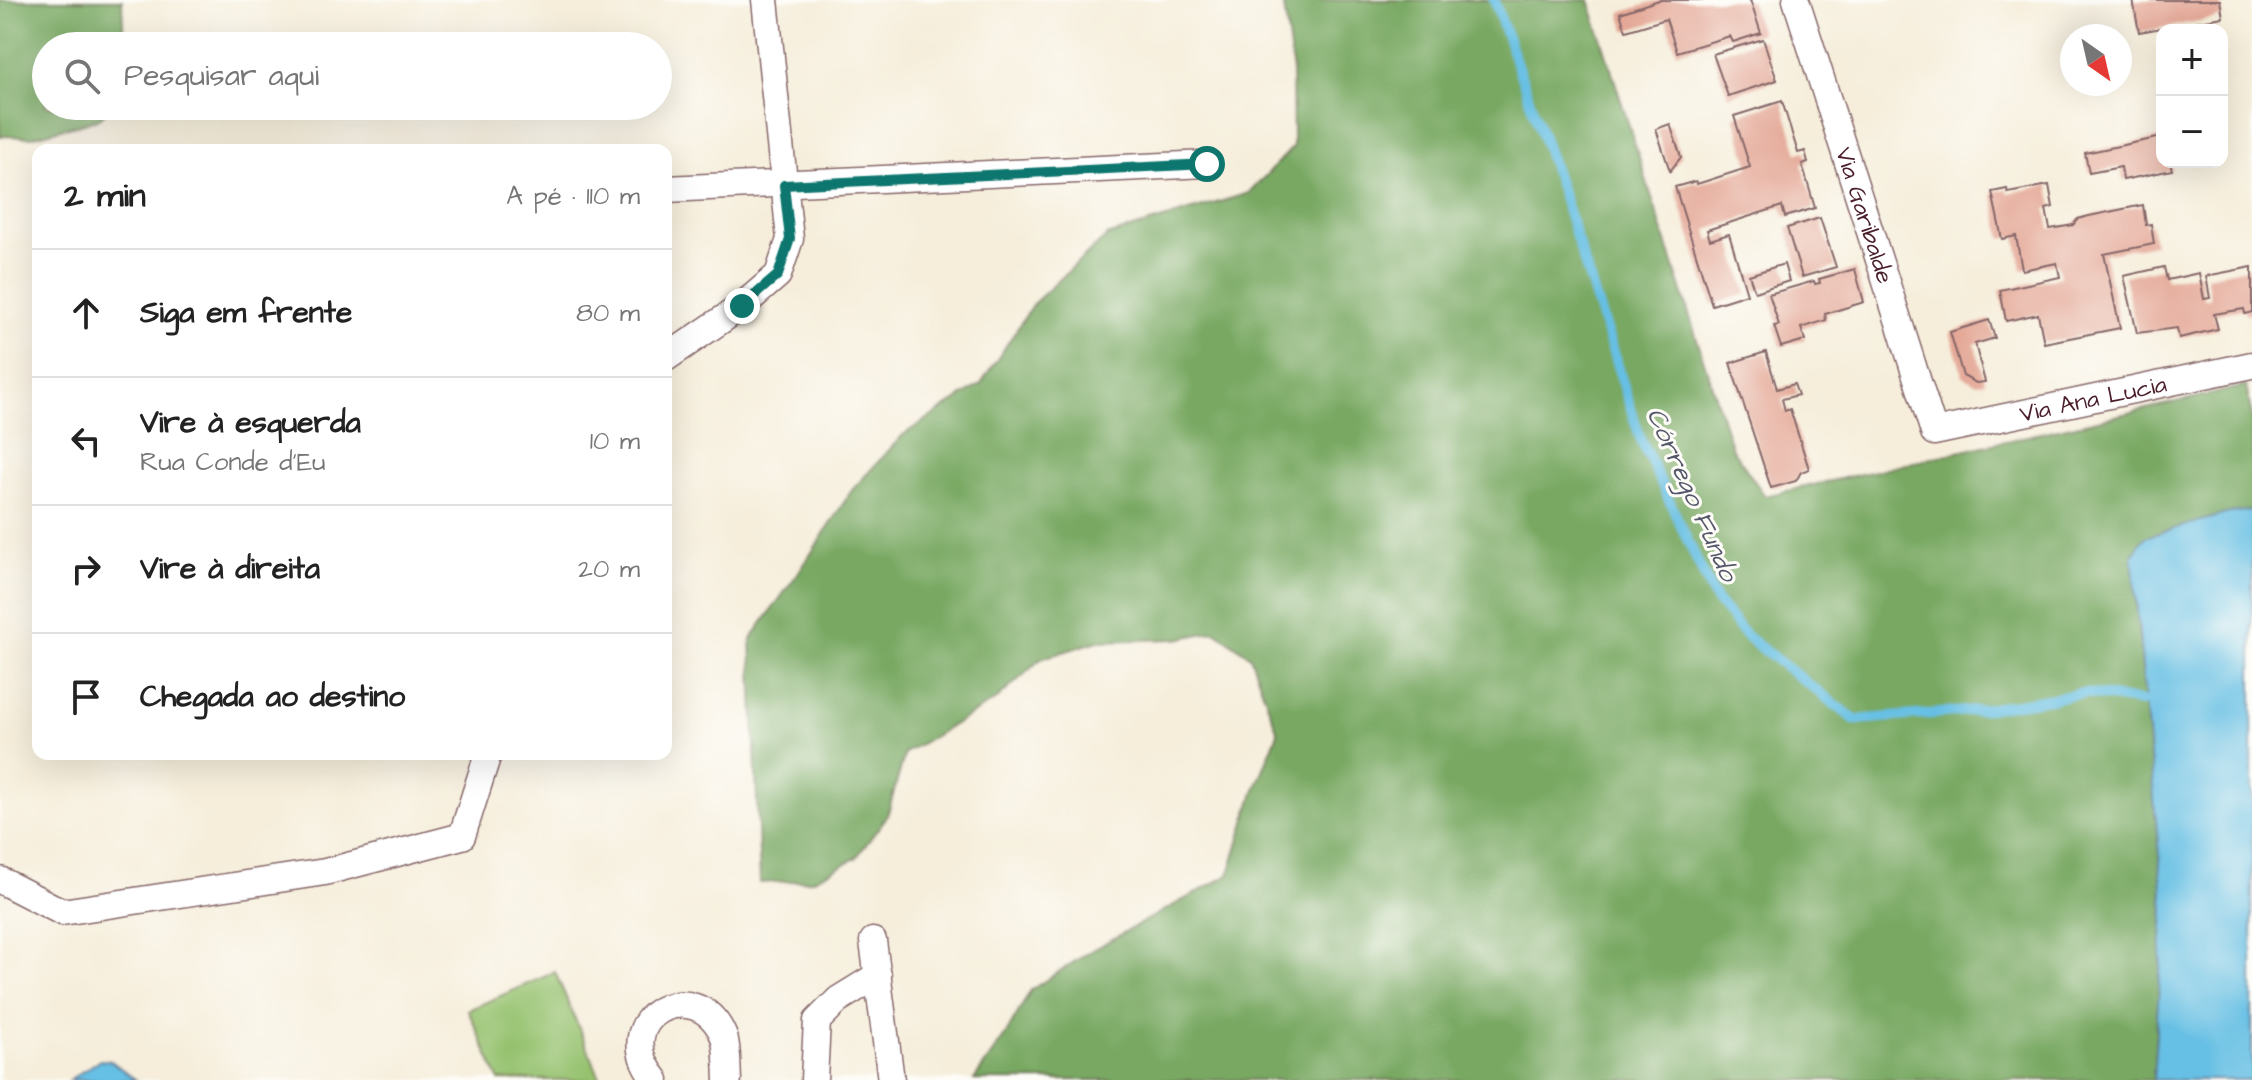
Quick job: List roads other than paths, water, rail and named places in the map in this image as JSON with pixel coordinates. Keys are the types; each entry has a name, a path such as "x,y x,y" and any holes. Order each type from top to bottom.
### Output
{"street":[{"path":"672,354 742,306 778,275 790,239 765,0"},
{"name":"Via Garibalde","path":"1796,0 1934,432"},
{"path":"672,189 1207,164"},
{"name":"Via Ana Lucia","path":"1934,432 2252,365"},
{"path":"0,880 62,912 325,872 462,836 486,760"},
{"path":"873,941 891,1080"},
{"path":"814,1080 817,1021 839,999 878,975"},
{"path":"656,1080 641,1057 639,1041 645,1025 661,1010 676,1004 698,1006 711,1018 724,1037 728,1080"}],"water":[{"path":"2252,510 2252,1080 2153,1080 2164,910 2132,555 2145,537 2229,513"},
{"path":"100,1060 111,1061 136,1080 69,1080"}],"waterway":[{"name":"Córrego Fundo","path":"1494,0 1557,177 1641,440 1714,597 1746,636 1855,720 1980,710 2085,693 2143,702"}]}
